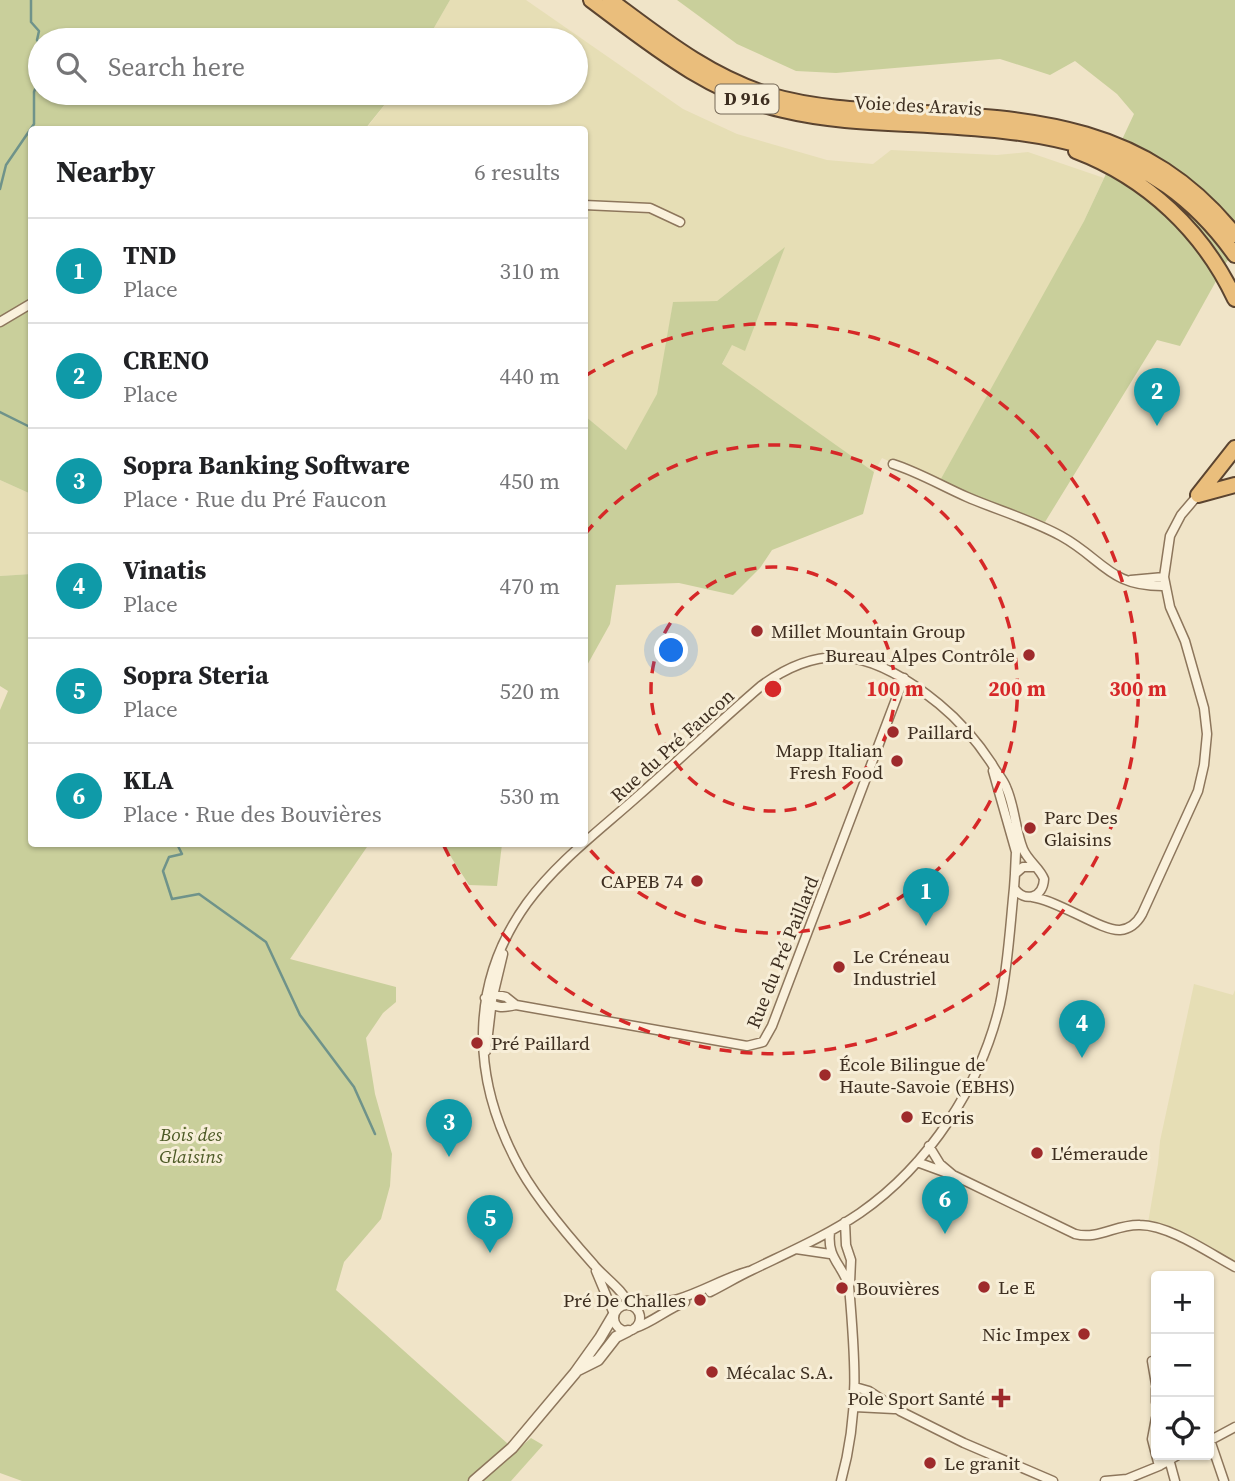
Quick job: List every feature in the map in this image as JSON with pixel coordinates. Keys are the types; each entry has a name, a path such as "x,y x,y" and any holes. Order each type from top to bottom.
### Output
{"highway":[{"name":"Voie des Aravis","path":"591,0 697,76 733,94 767,106 830,118 1010,130 1096,149 1138,168 1170,189 1195,209 1235,255"},
{"name":"Voie des Aravis","path":"610,0 701,64 741,85 771,95 829,107 980,116 1061,127 1092,135 1158,166 1215,212 1235,236"},
{"path":"1010,130 1087,156 1143,187 1177,215 1199,241 1235,299"},
{"path":"1194,193 1235,224"},
{"path":"1198,495 1235,448"},
{"path":"1198,495 1235,462"},
{"path":"1198,495 1235,485"}],"street":[{"path":"588,205 650,208 680,222"},
{"path":"0,322 28,305"},
{"path":"893,464 1061,537 1103,568 1128,581 1144,586 1164,581"},
{"path":"1014,888 1017,893 1060,904 1115,929 1125,929 1135,923 1142,914 1198,791 1206,749 1204,708 1164,581 1170,536 1181,515 1198,495"},
{"name":"Rue du Pré Faucon","path":"588,841 771,679 807,662 837,657 870,661 904,678 966,728 1006,786 1023,850 1034,867"},
{"name":"Rue du Pré Paillard","path":"490,999 506,997 516,1005 740,1045 752,1046 763,1042 772,1026 904,678"},
{"name":"Rue du Pré Faucon","path":"992,764 1016,852 1015,874"},
{"name":"Rue du Pré Faucon","path":"582,847 557,869 527,904 505,942 490,999 485,1058 493,1107 515,1160 528,1182 629,1304"},
{"path":"575,1373 598,1360 616,1337 650,1323 671,1308 730,1283 830,1232 884,1193 929,1146 968,1088 984,1052 1001,997 1015,874 1023,867 1034,867 1042,874 1044,884 1060,904"},
{"path":"1011,914 1040,893 1044,884"},
{"path":"929,1146 942,1167 953,1175"},
{"path":"916,1162 953,1175 1075,1234 1096,1236 1142,1224 1172,1233 1235,1267"},
{"path":"841,1481 855,1407 849,1286 851,1260 846,1245 845,1222"},
{"path":"830,1232 846,1245"},
{"path":"830,1232 830,1254 845,1274 849,1286"},
{"path":"796,1249 830,1254"},
{"name":"Rue du Pré Faucon","path":"594,1265 613,1315"},
{"path":"474,1481 512,1448 575,1373 621,1305 639,1301 665,1302 681,1299 728,1277 749,1271"},
{"path":"613,1315 616,1326 621,1330 632,1330 639,1323 640,1315 636,1308 629,1304"},
{"path":"855,1387 869,1391 900,1411 964,1443 1052,1481"},
{"path":"855,1407 886,1407 900,1411"},
{"path":"1214,1438 1235,1427"},
{"path":"1214,1454 1224,1481"},
{"path":"1157,1460 1159,1466"},
{"path":"1105,1481 1127,1479 1168,1460"},
{"path":"1173,1460 1175,1481"}],"shaded area":[{"path":"450,0 526,0 566,28 434,28"},
{"path":"588,43 683,109 737,134 827,160 873,164 891,150 997,155 1028,152 1104,178 1026,328 938,484 882,458 874,472 722,365 732,344 745,350 784,248 717,301 673,303 658,394 626,450 588,418 588,126 368,126 385,105 588,105"},
{"path":"0,480 28,493 28,574 0,576"},
{"path":"1194,984 1233,995 1235,990 1235,1265 1155,1222 1148,1223 1160,1141"}],"green space":[{"path":"0,0 450,0 434,28 28,28 28,105 384,105 367,126 28,126 28,493 0,480"},
{"path":"677,0 1235,0 1235,247 1180,346 1157,340 1045,522 938,484 1084,221 1134,114 1117,94 1075,61 1050,75 1000,59 836,73 796,71 737,44"},
{"path":"785,247 745,351 732,345 722,364 874,472 863,514 772,550 760,568 733,595 679,583 616,585 610,624 588,664 588,418 626,450 657,394 673,302 717,301"},
{"name":"Bois des Glaisins","path":"28,574 28,847 367,847 290,959 396,987 396,1002 383,1013 366,1038 375,1094 392,1154 390,1186 381,1219 344,1262 336,1290 516,1451 531,1438 543,1445 511,1481 22,1481 0,1473 0,710 8,691 0,686 0,576"},
{"path":"445,847 502,847 497,886 469,885"}],"waterway":[{"path":"31,0 31,22 36,28"},
{"path":"33,126 34,105"},
{"path":"0,189 6,165 28,133"},
{"path":"0,412 28,426"},
{"path":"178,847 182,854 169,857 163,871 172,899 199,894 266,942 300,1015 354,1087 375,1134"}],"place":[{"name":"CRENO","path":"1157,426"},
{"name":"Millet Mountain Group","path":"757,631"},
{"name":"Bureau Alpes Contrôle","path":"1029,655"},
{"name":"Paillard","path":"893,732"},
{"name":"Mapp Italian Fresh Food","path":"897,761"},
{"name":"Parc Des Glaisins","path":"1030,828"},
{"name":"CAPEB 74","path":"697,881"},
{"name":"TND","path":"926,926"},
{"name":"Le Créneau Industriel","path":"839,967"},
{"name":"Pré Paillard","path":"477,1043"},
{"name":"Vinatis","path":"1082,1058"},
{"name":"École Bilingue de Haute-Savoie (EBHS)","path":"825,1075"},
{"name":"Ecoris","path":"907,1117"},
{"name":"L'émeraude","path":"1037,1153"},
{"name":"Sopra Banking Software","path":"449,1157"},
{"name":"KLA","path":"945,1234"},
{"name":"Sopra Steria","path":"490,1253"},
{"name":"Le E","path":"984,1287"},
{"name":"Bouvières","path":"842,1288"},
{"name":"Pré De Challes","path":"700,1300"},
{"name":"Nic Impex","path":"1084,1334"},
{"name":"Mécalac S.A.","path":"712,1372"},
{"name":"Pole Sport Santé","path":"1001,1398"},
{"name":"Le granit","path":"930,1463"}]}
